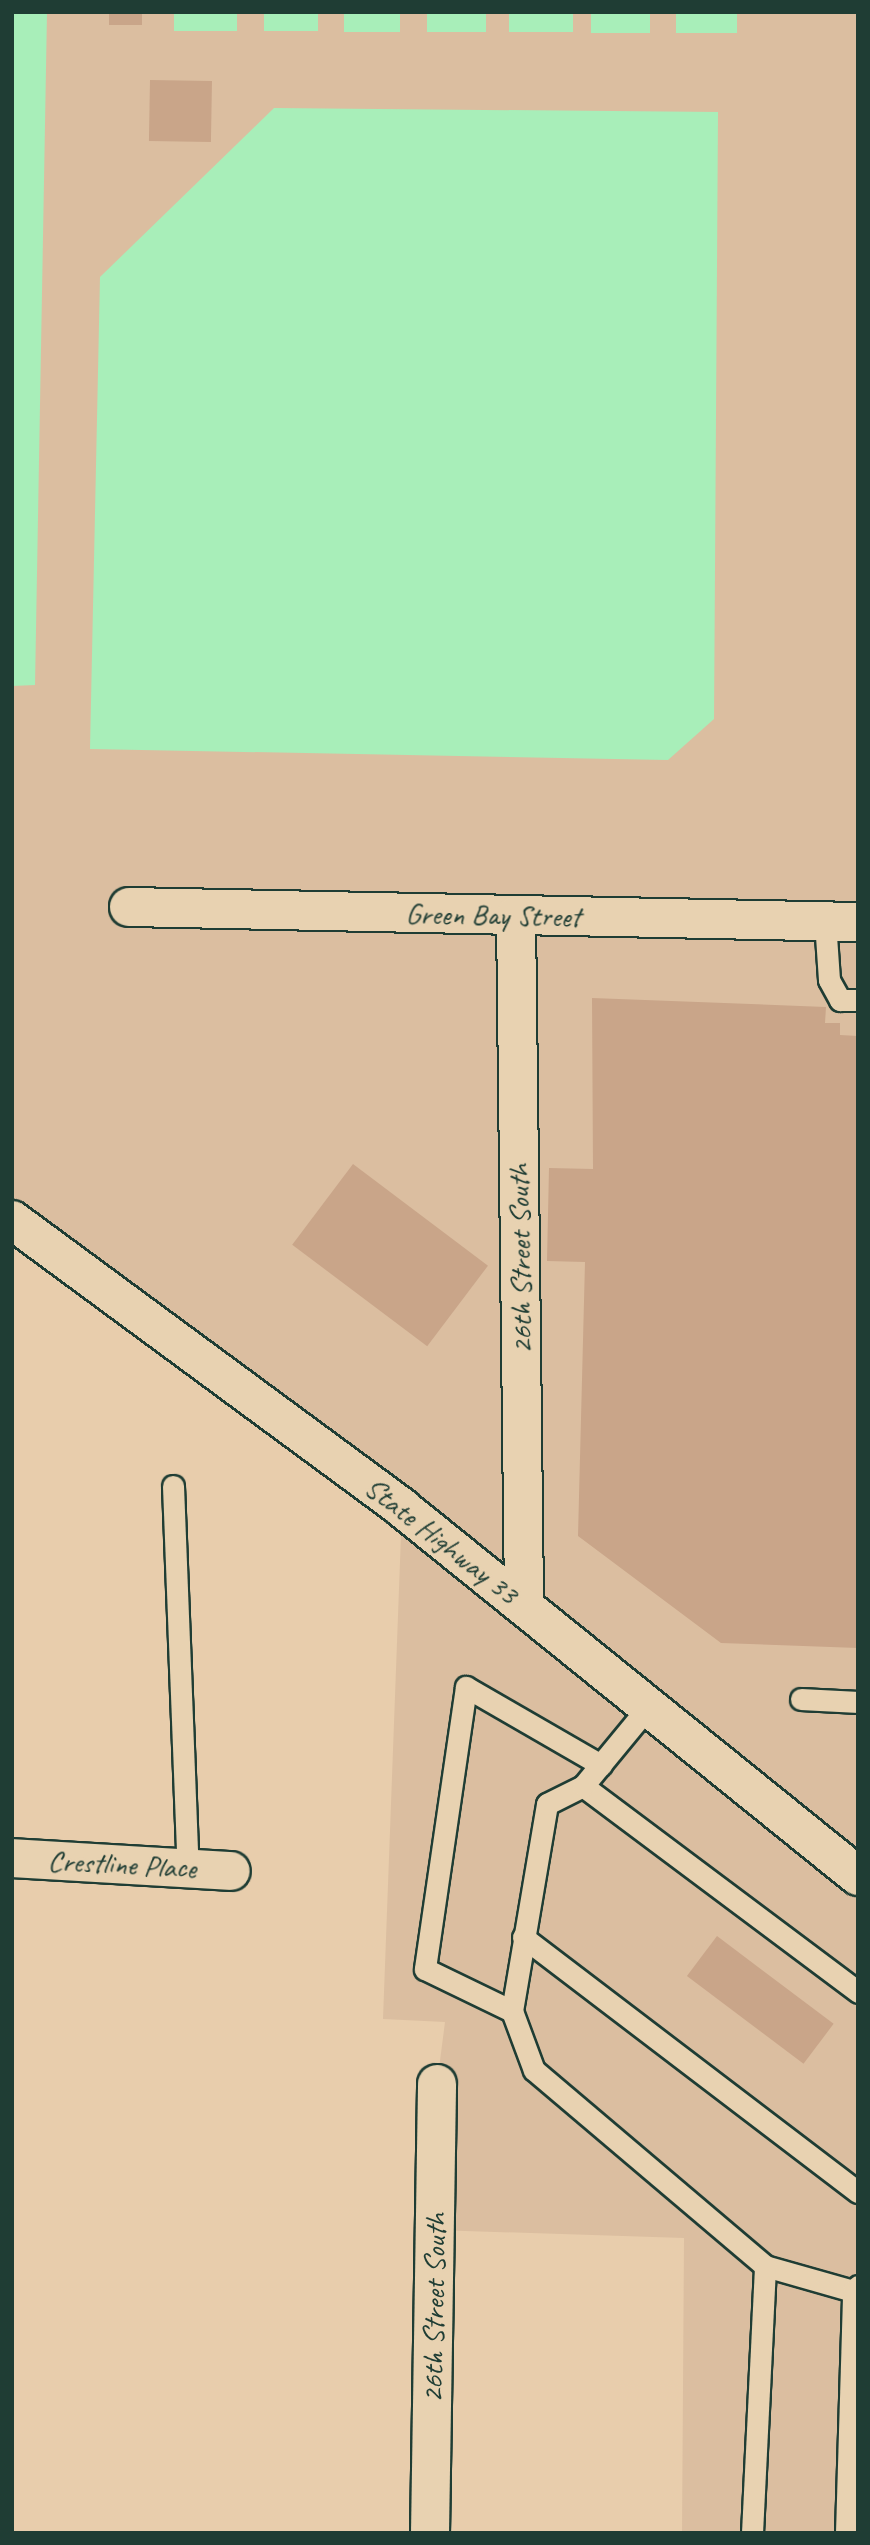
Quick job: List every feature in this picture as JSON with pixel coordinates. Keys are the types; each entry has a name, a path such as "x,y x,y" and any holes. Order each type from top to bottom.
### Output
{"street":[{"name":"Green Bay Street","path":"129,907 841,922"},
{"name":"26th Street South","path":"516,915 524,1604"},
{"name":"State Highway 33","path":"12,1220 524,1604 858,1876"},
{"name":"Crestline Place","path":"12,1858 231,1871"},
{"name":"26th Street South","path":"430,2533 437,2084"}],"lane":[{"path":"841,922 829,980 840,999 858,1000"},
{"path":"173,1486 188,1868"},
{"path":"512,2011 425,1969 466,1687 601,1765"},
{"path":"800,1699 858,1702"},
{"path":"649,1706 583,1786 547,1804 512,2011 534,2070 765,2266 855,2288 846,2533"},
{"path":"583,1786 858,1992"},
{"path":"523,1937 858,2192"},
{"path":"752,2533 765,2266"}],"shaded area":[{"path":"12,12 858,12 858,2533 682,2533 684,2238 435,2230 437,2084 445,2022 383,2019 402,1508 12,1220"}],"green space":[{"path":"12,12 47,12 35,685 12,686"},
{"path":"174,12 237,12 237,31 174,31"},
{"path":"264,12 318,12 318,31 264,31"},
{"path":"344,12 400,12 400,32 344,32"},
{"path":"427,12 486,12 486,32 427,32"},
{"path":"509,12 573,12 573,32 509,32"},
{"path":"591,12 650,12 650,33 591,33"},
{"path":"676,12 737,12 737,33 676,33"},
{"path":"274,108 718,112 714,719 668,760 90,749 100,277"}],"building":[{"path":"109,12 142,12 142,25 109,25"},
{"path":"150,80 212,81 211,142 149,141"},
{"path":"592,998 826,1007 825,1023 840,1023 840,1035 858,1036 858,1648 721,1643 578,1536 585,1262 547,1261 549,1168 593,1169"},
{"path":"353,1164 488,1266 427,1346 292,1245"},
{"path":"717,1936 834,2024 804,2064 687,1976"}]}
